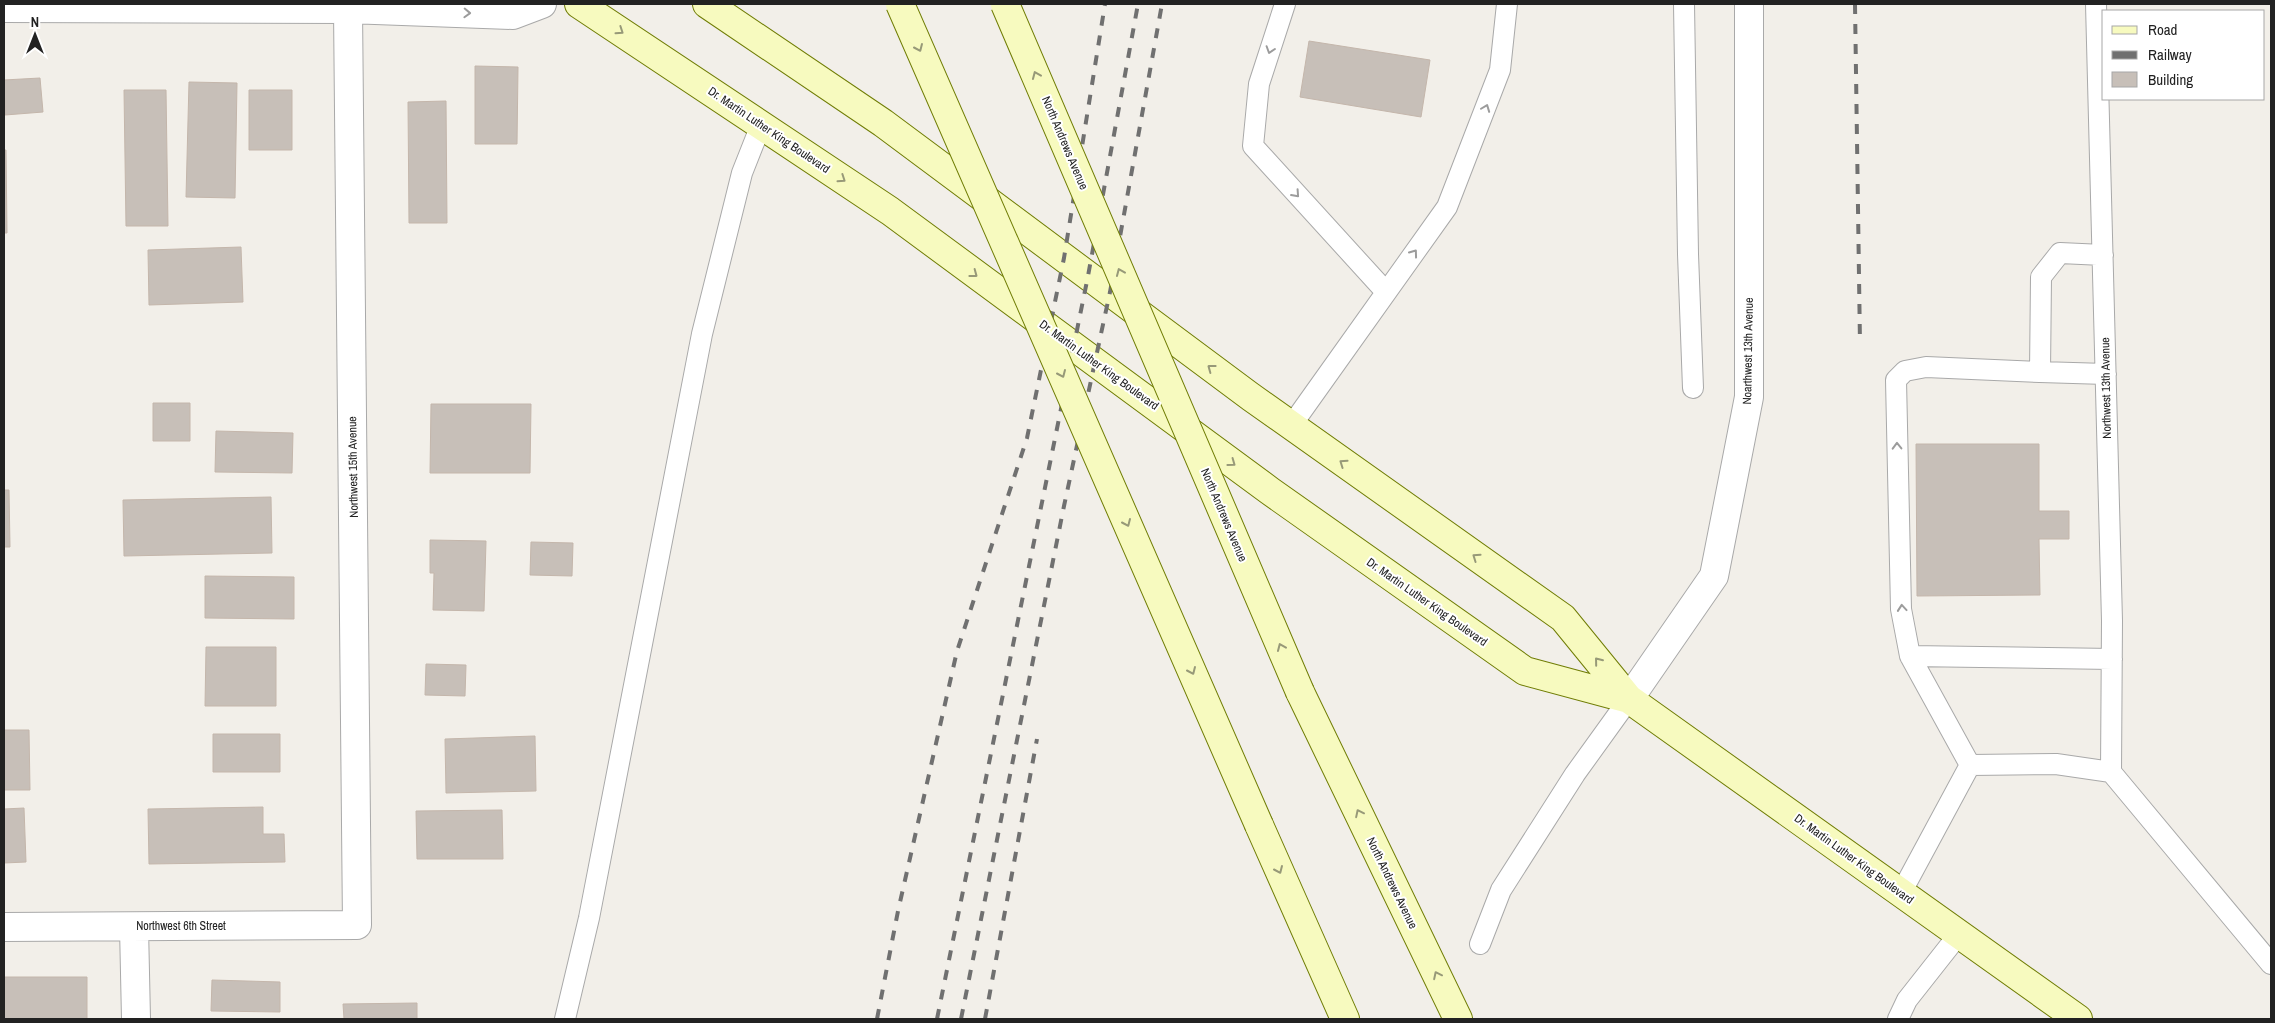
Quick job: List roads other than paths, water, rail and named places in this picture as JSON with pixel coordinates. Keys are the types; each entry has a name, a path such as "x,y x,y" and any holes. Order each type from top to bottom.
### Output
{"main road":[{"name":"Dr. Martin Luther King Boulevard","path":"579,4 890,211 1270,491 1524,671 1629,699"},
{"name":"Dr. Martin Luther King Boulevard","path":"708,4 883,123 1291,426 1563,618 1629,699 2078,1019"},
{"path":"900,4 1259,825 1346,1019"},
{"name":"North Andrews Avenue","path":"1005,4 1300,692 1458,1019"}],"street":[{"path":"4,8 44,6 286,6 513,15 542,4"},
{"name":"Noarthwest 13th Avenue","path":"1629,699 1714,576 1749,398 1749,4"},
{"name":"Northwest 15th Avenue","path":"348,8 357,925"},
{"name":"Northwest 6th Street","path":"4,927 357,925"},
{"path":"134,927 136,1019"}],"lane":[{"path":"1285,4 1258,84 1253,146 1386,292"},
{"path":"1291,426 1447,207 1500,70 1507,4"},
{"path":"1684,4 1692,388"},
{"name":"Northwest 13th Avenue","path":"2096,4 2112,659 2111,772"},
{"path":"565,1019 589,918 702,334 742,173 761,125"},
{"path":"2040,372 2041,277 2060,253 2103,255"},
{"path":"1970,765 1910,656 1901,610 1896,380 1905,371 1926,367 2106,374"},
{"path":"1910,656 2112,659"},
{"path":"1480,944 1501,890 1575,774 1629,699"},
{"path":"1970,765 2056,764 2111,772 2271,964"},
{"path":"1901,893 1970,765"},
{"path":"1898,1019 1907,1000 1959,934"}],"railway":[{"path":"877,1019 898,911 957,651 1027,438 1064,258 1105,4"},
{"path":"937,1019 1088,276 1138,4"},
{"path":"961,1019 1064,506 1110,292 1162,4"},
{"path":"1855,4 1860,344"},
{"path":"985,1019 1037,739"}]}
